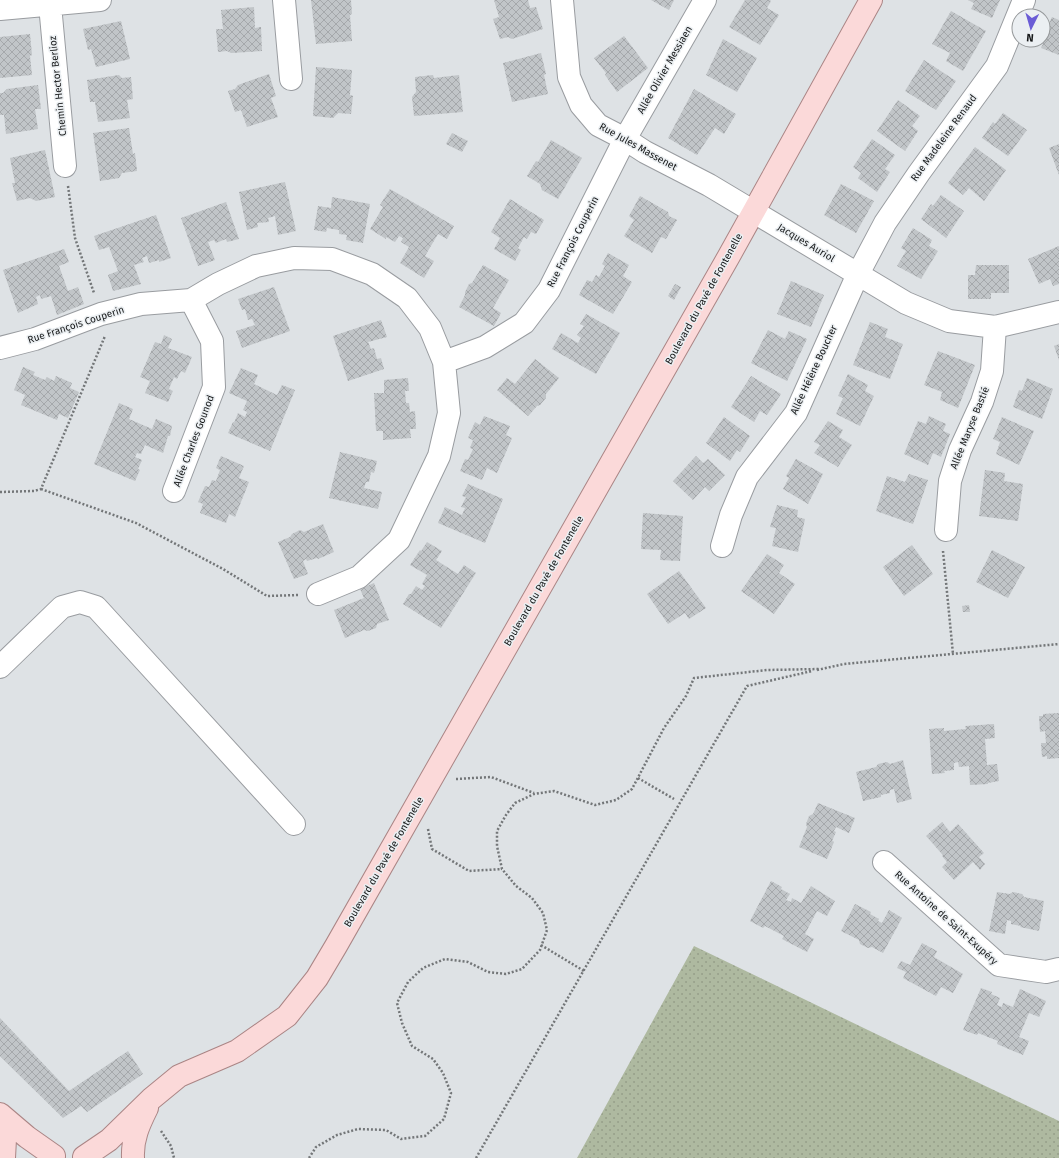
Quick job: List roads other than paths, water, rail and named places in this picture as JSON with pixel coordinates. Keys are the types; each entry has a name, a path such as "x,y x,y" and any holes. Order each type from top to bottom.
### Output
{"main road":[{"name":"Boulevard du Pavé de Fontenelle","path":"85,1157 109,1140 151,1099 179,1076 237,1051 286,1016 317,978 753,212 871,0"},
{"name":"Boulevard du Pavé de Fontenelle","path":"133,1158 136,1131 151,1099"},
{"path":"0,1114 50,1157 85,1157"},
{"path":"0,1128 5,1139 4,1158"}],"street":[{"path":"0,10 100,0"},
{"path":"284,0 291,79"},
{"name":"Rue Jules Massenet","path":"562,0 569,77 581,105 598,125 625,139 644,152 709,185 753,212"},
{"name":"Allée Olivier Messiaen","path":"625,139 705,0"},
{"name":"Rue Madeleine Renaud","path":"858,274 885,223 918,173 997,66 1024,0"},
{"name":"Chemin Hector Berlioz","path":"50,5 66,166"},
{"name":"Rue François Couperin","path":"0,348 35,340 101,314 141,304 191,300 218,284 256,266 294,258 332,259 372,274 407,298 430,328 444,362 485,347 524,322 549,290 625,139"},
{"name":"Jacques Auriol","path":"753,212 906,303 949,321 995,327"},
{"name":"Allée Hélène Boucher","path":"722,546 731,515 747,476 796,413 858,274"},
{"name":"Allée Charles Gounod","path":"174,491 214,387 212,341 191,300"},
{"path":"995,327 1059,312"},
{"name":"Allée Maryse Bastié","path":"946,530 950,481 960,450 982,402 992,371 995,327"},
{"path":"318,594 359,577 399,540 439,456 449,413 444,362"},
{"path":"0,667 62,607 80,602 96,607 294,824"},
{"name":"Rue Antoine de Saint-Exupéry","path":"884,862 999,966 1046,972 1059,969"}]}
